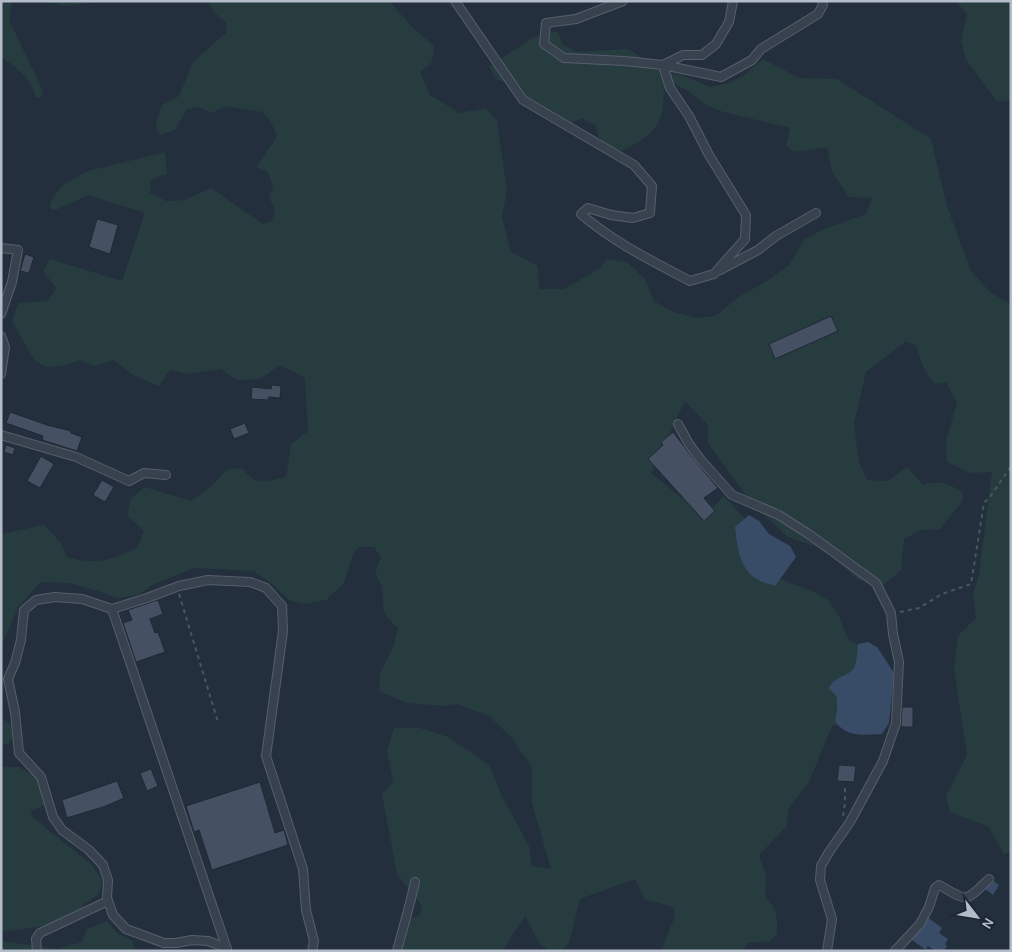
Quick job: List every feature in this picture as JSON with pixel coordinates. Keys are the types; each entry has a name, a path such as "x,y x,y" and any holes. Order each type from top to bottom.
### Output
{"street":[{"path":"456,1 523,100 634,164 652,186 650,213 633,218 611,215 588,208 581,214 598,229 641,256 690,281 714,274 758,250 776,236 816,213"},
{"path":"623,1 576,19 546,23 544,44 564,58 663,65 721,77 752,60 761,49 818,14 823,5 822,1"},
{"path":"663,65 683,55 702,55 716,44 729,22 733,1"},
{"path":"663,65 670,88 689,116 709,155 746,215 745,239 714,274"},
{"path":"1,248 18,250 12,282 1,314"},
{"path":"1,336 5,347 1,374"},
{"path":"678,424 700,459 732,495 779,515 876,583 891,613 899,662 896,723 883,761 850,822 821,866 820,880 832,919 827,951"},
{"path":"1,435 76,457 129,481 144,473 166,475"},
{"path":"227,949 208,941 192,940 164,943 126,929 113,915 108,901 108,880 103,865 89,850 62,830 53,817 41,777 19,753 15,712 8,679 15,663 21,640 24,610 36,600 55,597 82,599 112,609 148,598 177,586 208,580 250,582 266,588 282,606 283,631 266,756 303,869 306,910 314,941 312,951"},
{"path":"112,609 227,949"},
{"path":"895,951 920,924 929,907 935,888 939,885 962,898 970,897 989,879"},
{"path":"397,951 415,882"},
{"path":"37,951 36,939 40,933 108,901"}],"path":[{"path":"891,613 919,608 942,594 971,584 984,503 1011,466"},
{"path":"177,586 218,722"},
{"path":"843,816 845,786"}],"green space":[{"path":"1,1 12,1 9,20 43,91 40,98 35,97 31,85 23,74 1,57"},
{"path":"45,1 106,1 64,6"},
{"path":"207,1 295,1 299,3 302,1 389,1 413,28 434,46 432,62 420,72 430,95 460,113 486,108 497,121 507,191 502,216 511,252 538,266 539,289 564,289 599,269 607,259 627,262 645,279 654,301 674,312 696,318 715,316 742,295 767,281 789,265 804,240 824,229 866,214 872,198 849,197 832,172 827,147 795,152 786,146 790,128 723,112 703,103 687,90 667,81 660,120 652,131 622,151 608,146 601,141 596,126 582,118 569,124 545,112 514,86 496,79 489,66 541,33 558,32 562,44 576,52 628,49 667,72 684,76 710,87 729,83 744,75 763,59 799,78 837,79 931,139 947,206 971,271 991,293 1011,304 1011,850 1004,855 989,827 950,812 946,796 967,755 954,669 958,636 976,618 973,594 979,574 992,472 970,473 947,462 946,440 957,403 946,382 934,384 924,368 916,346 906,341 866,372 854,424 859,462 867,480 888,481 907,467 923,485 944,483 963,492 962,502 940,529 921,530 904,539 901,570 881,587 857,579 826,550 788,537 756,509 708,443 708,425 685,401 651,473 704,516 724,496 746,520 767,574 816,593 829,601 838,614 848,639 867,650 841,724 832,726 809,782 789,808 786,827 759,855 766,877 765,895 775,909 777,934 770,941 748,943 743,951 661,951 675,916 674,907 645,900 635,879 580,899 569,943 561,951 549,951 539,943 525,916 502,951 401,951 409,920 420,914 422,906 397,874 382,794 393,782 387,751 394,728 420,728 448,737 489,765 502,796 529,846 532,866 551,869 532,803 532,767 512,738 489,716 457,704 444,706 407,703 379,691 380,674 394,645 398,627 391,622 384,610 382,587 375,574 381,557 374,547 360,547 354,552 344,583 326,600 304,604 289,600 271,583 254,571 194,568 152,585 138,595 117,598 69,583 40,582 19,606 1,646 1,534 44,525 61,543 67,557 87,561 110,558 137,548 144,531 127,515 131,498 145,487 191,501 214,484 226,470 241,468 254,480 267,481 286,477 291,444 308,431 305,378 280,365 260,379 237,380 221,369 188,374 170,370 159,386 133,375 113,360 95,366 79,360 51,367 42,365 30,353 12,322 18,303 48,301 56,288 43,271 50,259 122,281 145,213 88,195 58,209 51,210 50,205 53,198 62,186 88,171 165,152 167,174 151,180 150,193 166,201 185,200 211,188 263,224 272,221 275,210 269,197 273,186 268,172 257,167 277,136 270,120 262,112 226,106 211,113 200,107 187,109 175,130 160,135 158,132 157,121 162,105 179,96 193,62 226,33 227,23 216,14"},
{"path":"956,1 1011,1 1011,100 997,102 966,59 961,41 967,14"},
{"path":"1,717 11,724 13,737 9,743 1,746"},
{"path":"1,767 19,767 39,779 45,805 31,811 32,817 92,865 102,880 99,894 83,905 68,920 1,932"},
{"path":"107,921 118,934 132,941 136,951 1,951 1,941 57,949 82,942 87,929"}],"water":[{"path":"749,515 759,521 769,534 790,546 796,557 775,586 761,582 751,575 740,556 735,527"},
{"path":"868,642 877,647 894,673 889,723 882,734 850,733 839,726 835,721 837,697 829,688 831,684 854,668 858,644"},
{"path":"992,880 999,885 993,895 985,889"},
{"path":"927,917 942,928 939,933 948,939 944,951 935,951 928,946 926,950 912,940"}],"building":[{"path":"97,219 118,225 110,254 89,247"},
{"path":"25,254 34,257 29,273 20,271"},
{"path":"831,316 838,331 775,359 769,344"},
{"path":"272,385 281,386 280,398 269,397 268,400 251,399 252,387 271,389"},
{"path":"10,412 71,431 71,433 82,437 77,451 42,440 43,436 6,423"},
{"path":"245,423 249,433 234,439 230,429"},
{"path":"673,432 718,488 704,498 715,511 704,521 648,459 663,445 661,442"},
{"path":"6,445 15,448 13,455 4,452"},
{"path":"41,456 54,464 40,488 27,481"},
{"path":"102,480 114,487 105,502 93,495"},
{"path":"158,600 163,614 150,619 155,633 158,632 165,652 136,662 123,623 132,620 128,610"},
{"path":"902,707 913,707 913,727 901,727"},
{"path":"839,765 856,766 854,782 837,781"},
{"path":"151,769 158,786 147,791 140,773"},
{"path":"117,781 124,798 106,806 67,818 62,800"},
{"path":"260,782 275,833 284,830 288,845 212,870 199,830 194,832 186,806"}]}
